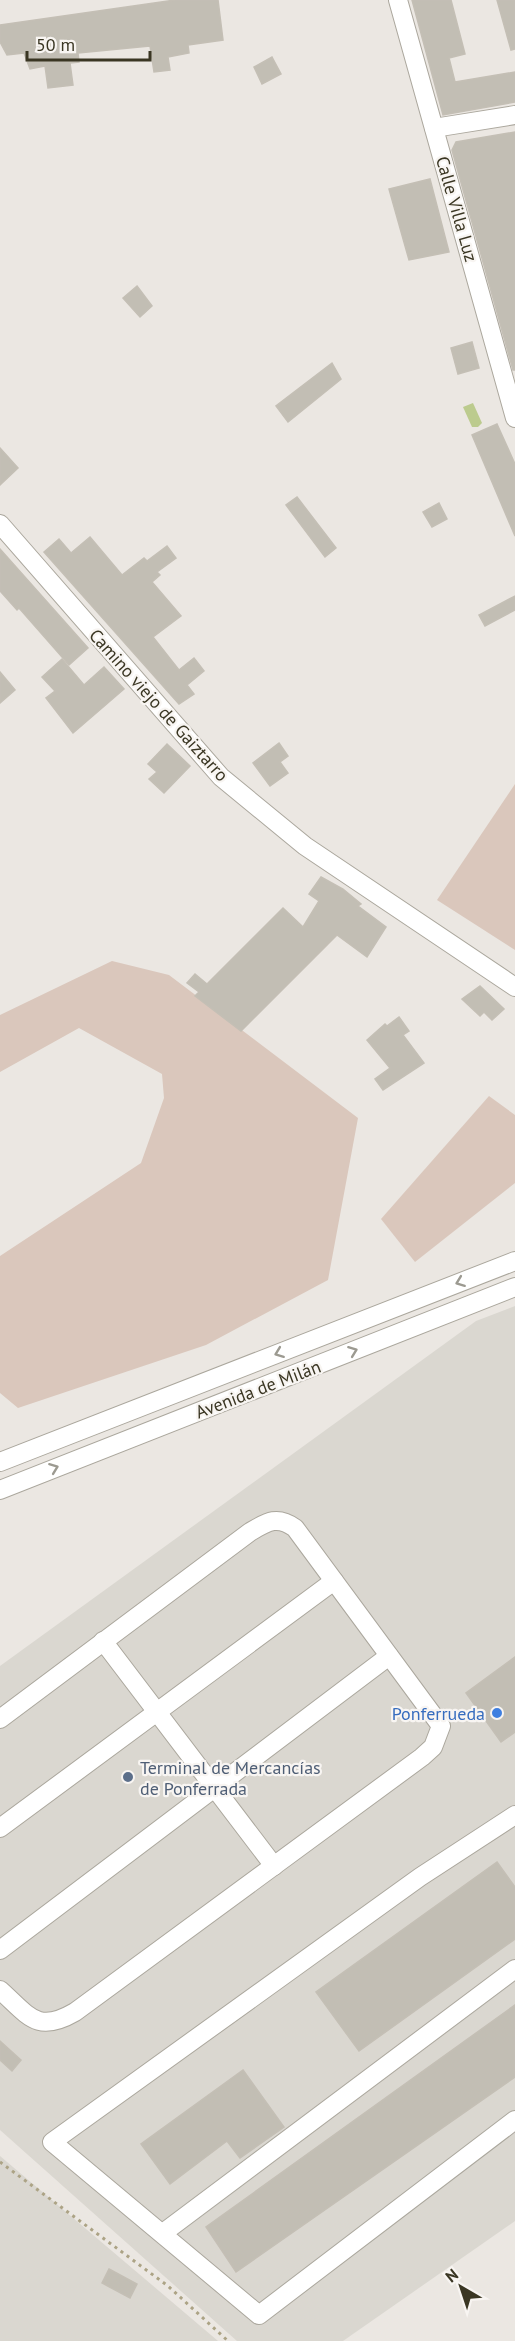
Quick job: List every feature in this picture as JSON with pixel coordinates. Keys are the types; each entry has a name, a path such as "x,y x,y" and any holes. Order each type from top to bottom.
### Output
{"street":[{"name":"Calle Villa Luz","path":"398,0 515,418"},
{"path":"434,128 515,115"},
{"name":"Camino viejo de Gaiztarro","path":"0,524 221,777 305,846 515,987"},
{"name":"Avenida de Milán","path":"0,1462 515,1261"},
{"name":"Avenida de Milán","path":"0,1490 515,1287"},
{"path":"0,1719 250,1532 272,1520 285,1521 295,1528 441,1726 433,1747 75,2012 55,2023 37,2021 0,1990"},
{"path":"0,1828 334,1581"},
{"path":"103,1641 273,1866"},
{"path":"0,1950 389,1656"},
{"path":"515,1815 420,1877 52,2142 164,2233 259,2315 515,2120"},
{"path":"164,2233 515,1969"}],"path":[{"path":"0,2162 168,2286 228,2341"}],"shaded area":[{"path":"473,403 482,423 478,427 472,427 463,407"},
{"path":"515,784 515,950 437,900"},
{"path":"112,961 169,975 358,1118 328,1280 206,1345 18,1408 0,1393 0,1256 141,1163 164,1098 162,1074 79,1028 0,1072 0,1015"},
{"path":"489,1096 515,1115 515,1183 415,1262 381,1219"},
{"path":"515,1306 515,2221 343,2341 237,2341 0,2130 0,1666 476,1321"},
{"path":"0,2156 218,2341 0,2341"}],"building":[{"path":"175,0 218,0 223,40 188,45 189,53 168,57 170,70 154,72 150,46 78,53 79,62 70,63 73,85 48,88 45,66 30,69 24,53 7,55 0,42 0,25"},
{"path":"412,0 451,0 465,54 449,58 455,82 515,72 515,102 443,115"},
{"path":"497,0 515,0 515,49 511,50"},
{"path":"272,57 281,74 262,84 254,67"},
{"path":"515,132 515,370 513,370 452,150 456,142"},
{"path":"430,179 449,252 409,260 389,189"},
{"path":"137,286 152,306 140,317 123,298"},
{"path":"472,342 479,368 458,374 451,348"},
{"path":"332,363 341,379 288,422 276,406"},
{"path":"497,424 515,464 515,536 472,435"},
{"path":"0,448 18,468 0,485"},
{"path":"297,497 336,548 325,557 286,505"},
{"path":"439,503 447,519 432,527 423,512"},
{"path":"90,537 122,575 144,558 147,561 167,546 176,558 157,572 160,575 152,582 181,616 153,637 179,670 194,658 204,671 187,685 194,694 179,704 44,552 59,539 71,553"},
{"path":"0,549 88,648 69,665 19,608 17,610 0,591"},
{"path":"515,596 515,610 485,626 479,615"},
{"path":"62,659 84,685 104,667 124,689 73,733 46,698 55,691 42,677"},
{"path":"0,672 15,690 0,703"},
{"path":"279,743 288,756 280,762 288,773 270,786 253,763"},
{"path":"167,744 190,766 164,793 149,779 157,772 148,764"},
{"path":"321,877 343,889 361,904 358,906 386,927 367,957 337,935 241,1031 195,996 199,992 187,983 195,974 207,984 283,908 303,927 319,901 309,894"},
{"path":"480,986 504,1009 492,1020 484,1012 480,1016 462,999"},
{"path":"399,1017 409,1031 403,1035 424,1063 383,1090 375,1079 390,1068 367,1040 385,1024 387,1026"},
{"name":"Ponferrueda","path":"515,1657 515,1732 501,1742 466,1693"},
{"path":"497,1862 515,1887 515,1939 359,2051 316,1992"},
{"path":"515,2005 515,2077 236,2272 206,2227"},
{"path":"0,2041 21,2060 12,2071 0,2060"},
{"path":"243,2070 284,2127 240,2158 227,2141 170,2184 141,2144"},
{"path":"109,2269 137,2284 130,2298 102,2283"}],"place":[{"name":"Ponferrueda","path":"497,1713"},
{"name":"Terminal de Mercancías de Ponferrada","path":"128,1777"}]}
